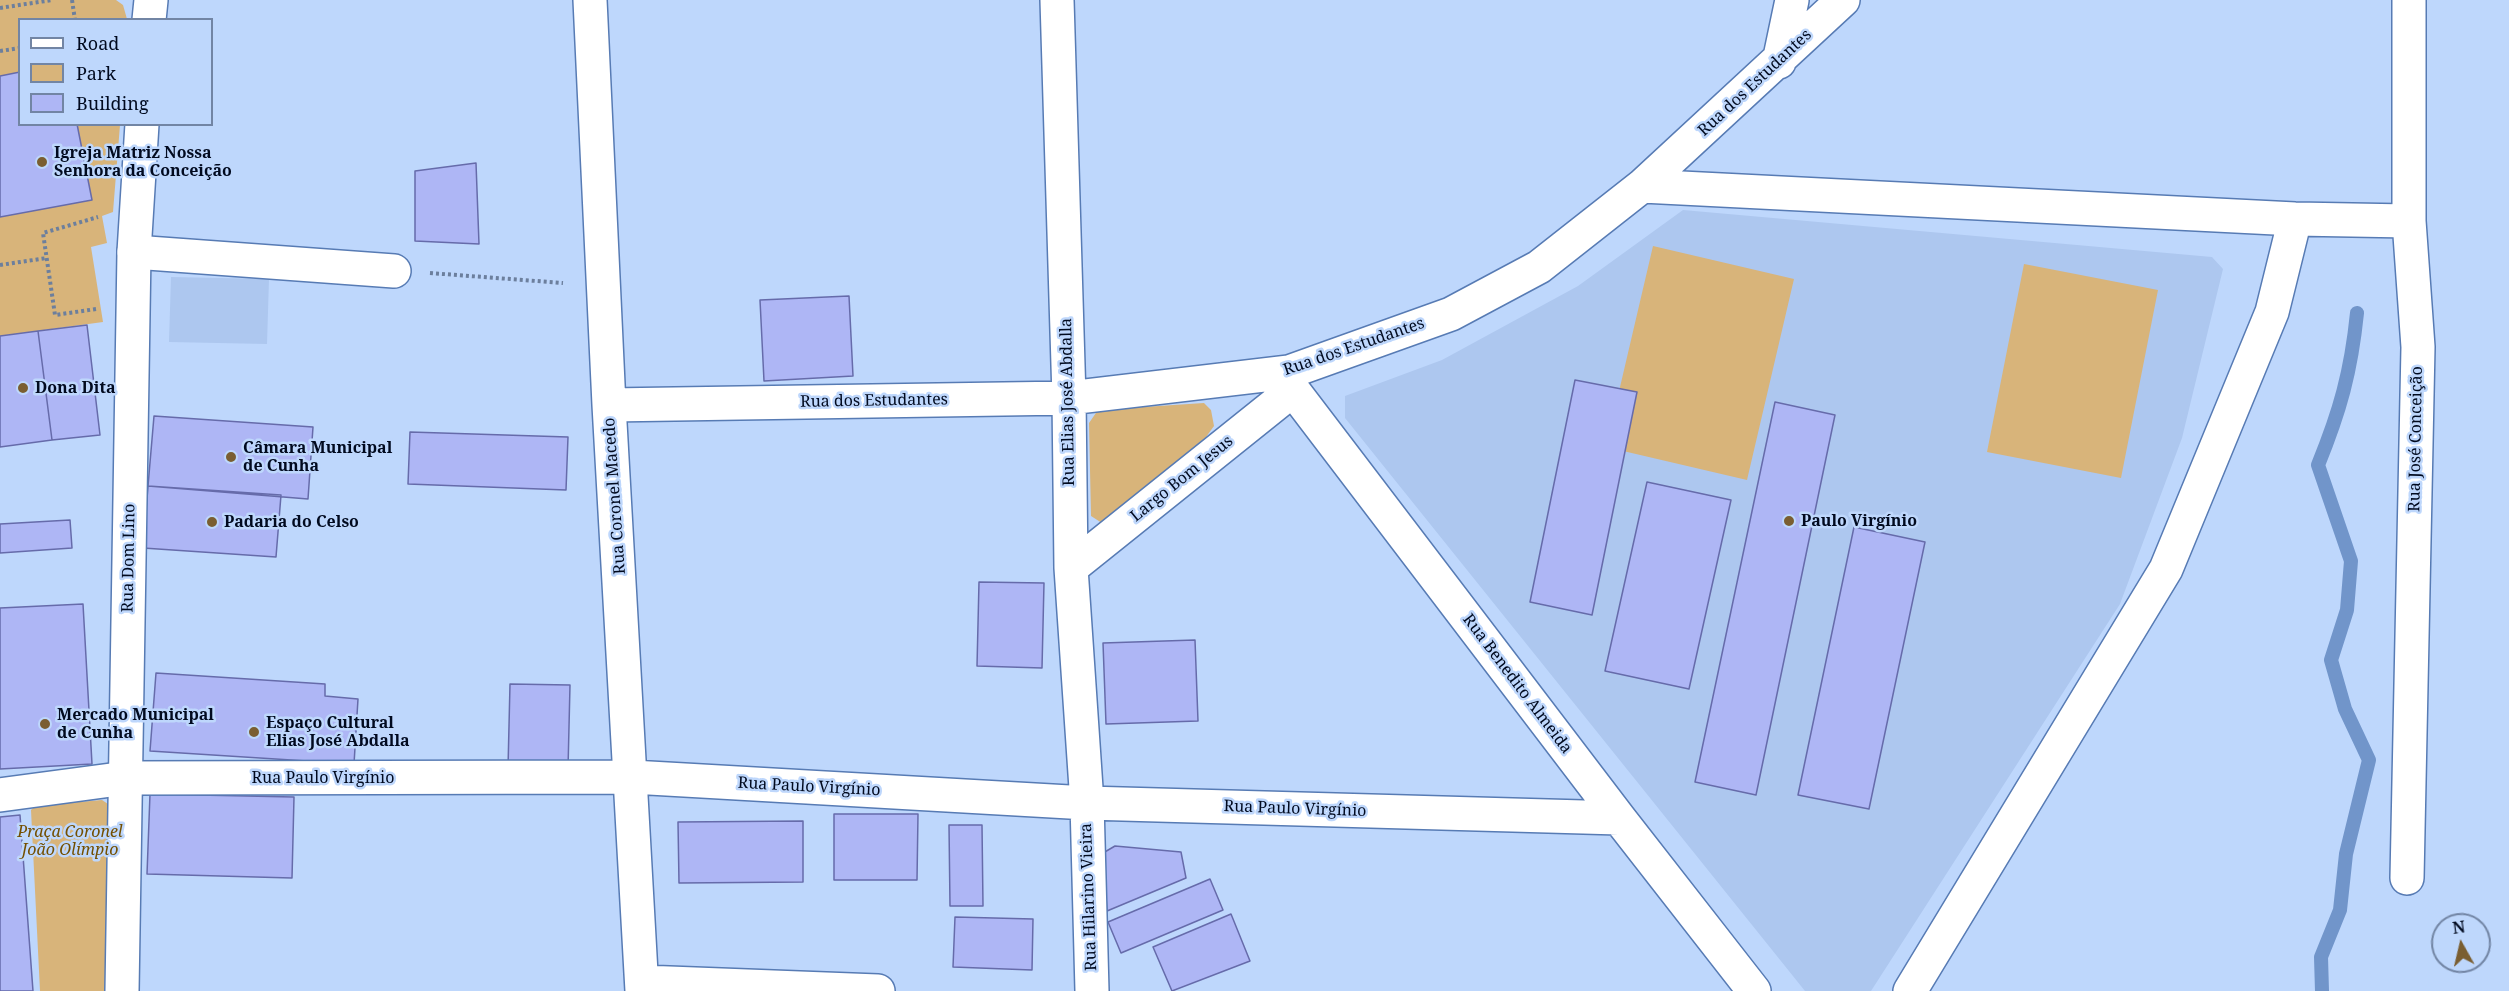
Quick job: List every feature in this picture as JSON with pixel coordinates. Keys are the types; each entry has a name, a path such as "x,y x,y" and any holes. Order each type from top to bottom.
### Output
{"street":[{"path":"149,18 151,0"},
{"name":"Rua Coronel Macedo","path":"590,0 609,405 643,986"},
{"name":"Rua Elias José Abdalla","path":"1057,0 1069,398 1071,568 1087,803"},
{"path":"1779,62 1792,0"},
{"name":"Rua dos Estudantes","path":"609,405 1069,398 1291,381 1461,309 1539,267 1642,186 1779,62 1843,0"},
{"name":"Rua José Conceição","path":"2407,878 2418,346 2409,221 2409,0"},
{"name":"Rua Dom Lino","path":"122,991 134,252 142,126"},
{"path":"1642,186 2295,219 2409,221"},
{"path":"1910,991 2166,569 2272,312 2295,219"},
{"path":"134,252 394,271"},
{"name":"Largo Bom Jesus","path":"1071,568 1291,381"},
{"name":"Rua Benedito Almeida","path":"1291,381 1619,818 1754,991"},
{"name":"Rua Paulo Virgínio","path":"0,795 126,778 632,777 1087,803 1619,818"},
{"name":"Rua Hilarino Vieira","path":"1087,803 1092,991"},
{"path":"643,986 878,991"}],"path":[{"path":"0,8 52,0"},
{"path":"72,0 75,18"},
{"path":"0,51 18,48"},
{"path":"101,308 55,315 43,233 102,216"},
{"path":"0,265 47,258"},
{"path":"394,271 603,286"}],"shaded area":[{"name":"Paulo Virgínio","path":"1683,210 2212,257 2223,269 2182,438 2120,604 1871,991 1805,991 1345,418 1345,396 1442,360 1578,286"},
{"path":"171,277 269,279 267,344 169,342"}],"green space":[{"path":"0,0 116,0 123,5 127,18 18,18 18,126 120,126 113,212 102,216 107,243 91,247 103,322 0,336"},
{"path":"1653,246 1794,279 1747,480 1606,447"},
{"path":"2024,264 2158,290 2121,478 1987,452"},
{"path":"1204,403 1211,410 1214,426 1206,437 1105,525 1091,516 1089,423 1098,410"},
{"name":"Praça Coronel João Olímpio","path":"102,800 108,804 105,991 40,991 31,810 35,806"}],"building":[{"name":"Igreja Matriz Nossa Senhora da Conceição","path":"18,72 18,126 77,126 92,200 0,217 0,76"},
{"path":"476,163 479,244 415,241 415,171"},
{"path":"849,296 853,376 764,381 760,300"},
{"path":"87,325 100,435 52,440 38,331"},
{"name":"Dona Dita","path":"38,331 52,440 0,447 0,336"},
{"path":"1575,380 1637,392 1592,615 1530,602"},
{"path":"1775,402 1835,415 1756,795 1695,782"},
{"name":"Câmara Municipal de Cunha","path":"154,416 313,427 308,499 148,486"},
{"path":"410,432 568,437 566,490 408,484"},
{"path":"1647,482 1731,500 1689,689 1605,671"},
{"name":"Padaria do Celso","path":"148,486 281,495 276,557 143,548"},
{"path":"70,520 72,548 0,553 0,524"},
{"path":"1854,527 1925,542 1869,809 1798,795"},
{"path":"979,582 1044,583 1042,668 977,666"},
{"name":"Mercado Municipal de Cunha","path":"83,604 92,764 0,769 0,608"},
{"path":"1195,640 1198,721 1106,724 1103,643"},
{"name":"Espaço Cultural Elias José Abdalla","path":"156,673 325,684 325,696 358,699 354,764 150,751"},
{"path":"510,684 570,685 568,769 508,768"},
{"path":"150,794 294,797 292,878 147,874"},
{"path":"834,814 918,814 917,880 834,880"},
{"path":"20,815 33,991 0,991 0,817"},
{"path":"803,821 803,882 679,883 678,822"},
{"path":"949,825 982,825 983,906 950,906"},
{"path":"1115,846 1181,852 1186,878 1107,911 1103,853"},
{"path":"1210,879 1223,910 1121,953 1108,922"},
{"path":"1231,914 1250,961 1172,991 1153,947"},
{"path":"955,917 1033,919 1032,970 953,967"}],"waterway":[{"path":"2322,991 2321,957 2340,910 2346,854 2369,760 2345,709 2331,660 2347,610 2351,561 2318,465 2344,391 2357,313"}],"place":[{"name":"Igreja Matriz Nossa Senhora da Conceição","path":"42,162"},
{"name":"Dona Dita","path":"23,388"},
{"name":"Câmara Municipal de Cunha","path":"231,457"},
{"name":"Paulo Virgínio","path":"1789,521"},
{"name":"Padaria do Celso","path":"212,522"},
{"name":"Mercado Municipal de Cunha","path":"45,724"},
{"name":"Espaço Cultural Elias José Abdalla","path":"254,732"}]}
